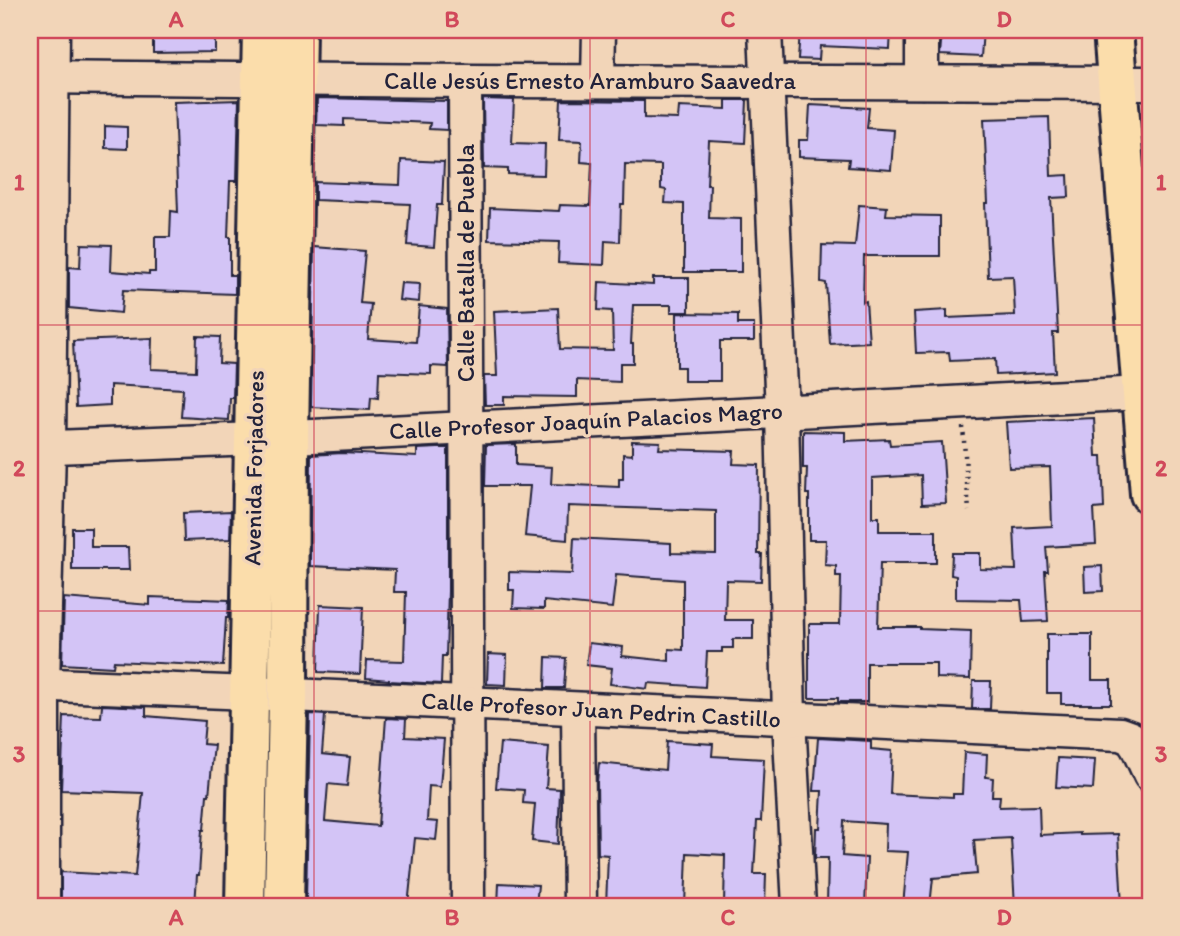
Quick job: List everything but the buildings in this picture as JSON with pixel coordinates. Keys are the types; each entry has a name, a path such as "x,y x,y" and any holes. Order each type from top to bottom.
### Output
{"main road":[{"name":"Avenida Forjadores","path":"245,906 250,693 272,438 278,79 262,30"},
{"name":"Avenida Forjadores","path":"278,79 296,30"},
{"path":"1113,30 1134,83 1142,393 1150,494"},
{"name":"Avenida Forjadores","path":"272,438 288,696 284,906"}],"street":[{"path":"43,906 36,684 41,77 53,30"},
{"path":"598,81 599,30"},
{"path":"765,30 782,411 789,719 799,906"},
{"path":"922,30 922,82"},
{"name":"Calle Jesús Ernesto Aramburo Saavedra","path":"41,77 1134,83"},
{"name":"Calle Batalla de Puebla","path":"465,81 468,906"},
{"name":"Calle Profesor Joaquín Palacios Magro","path":"39,448 1142,393"},
{"name":"Calle Profesor Juan Pedrin Castillo","path":"36,684 1120,734 1130,738 1138,747 1150,775"},
{"path":"578,709 580,906"}],"path":[{"path":"962,402 969,511"}]}
